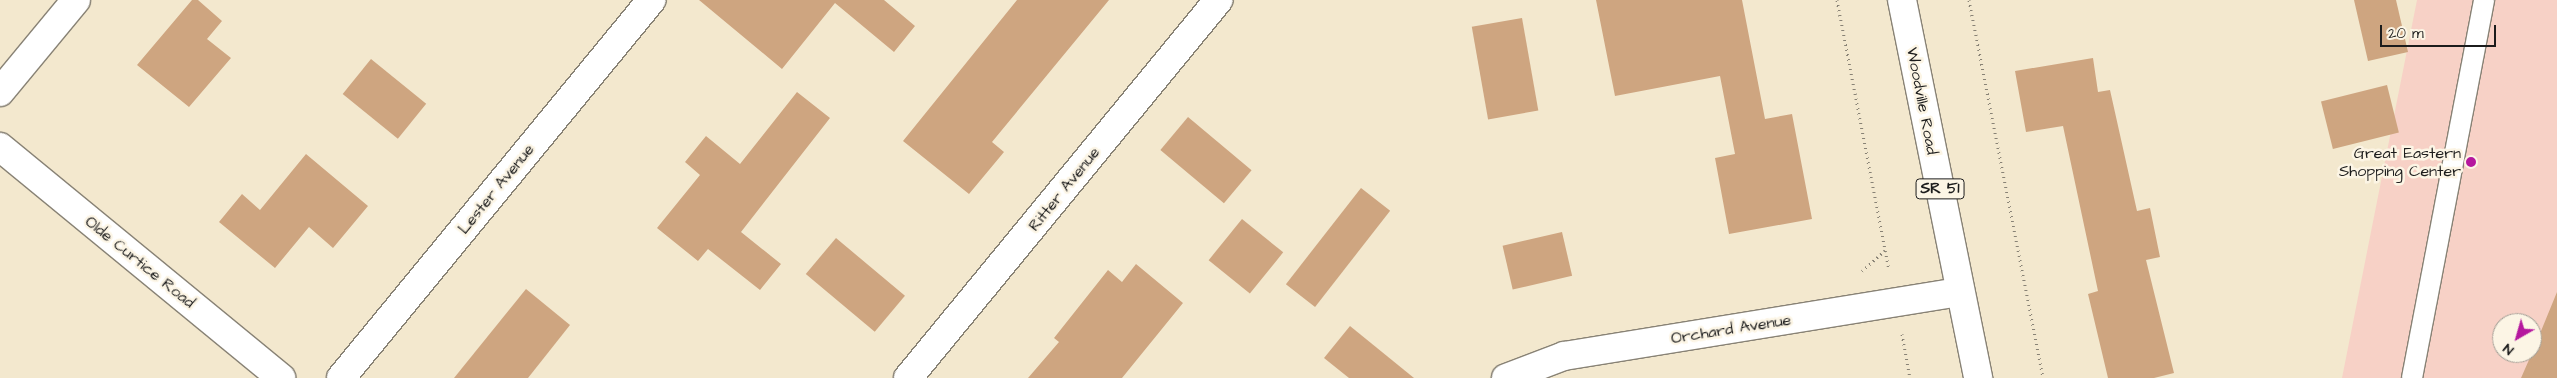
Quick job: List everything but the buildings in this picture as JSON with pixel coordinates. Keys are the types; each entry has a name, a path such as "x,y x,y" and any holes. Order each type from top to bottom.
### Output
{"street":[{"path":"0,92 76,0"},
{"name":"Lester Avenue","path":"341,378 651,0"},
{"name":"Ritter Avenue","path":"908,378 1219,0"},
{"name":"Woodville Road","path":"1902,0 1978,378"},
{"name":"Olde Curtice Road","path":"0,147 281,378"},
{"name":"Orchard Avenue","path":"1506,378 1564,356 1960,292"}],"lane":[{"path":"2412,378 2484,0"}],"path":[{"path":"1837,0 1910,378"},
{"path":"1969,0 2043,378"}],"shaded area":[{"name":"Great Eastern Shopping Center","path":"2417,0 2557,0 2557,378 2342,378"}],"place":[{"name":"Great Eastern Shopping Center","path":"2471,162"}]}
